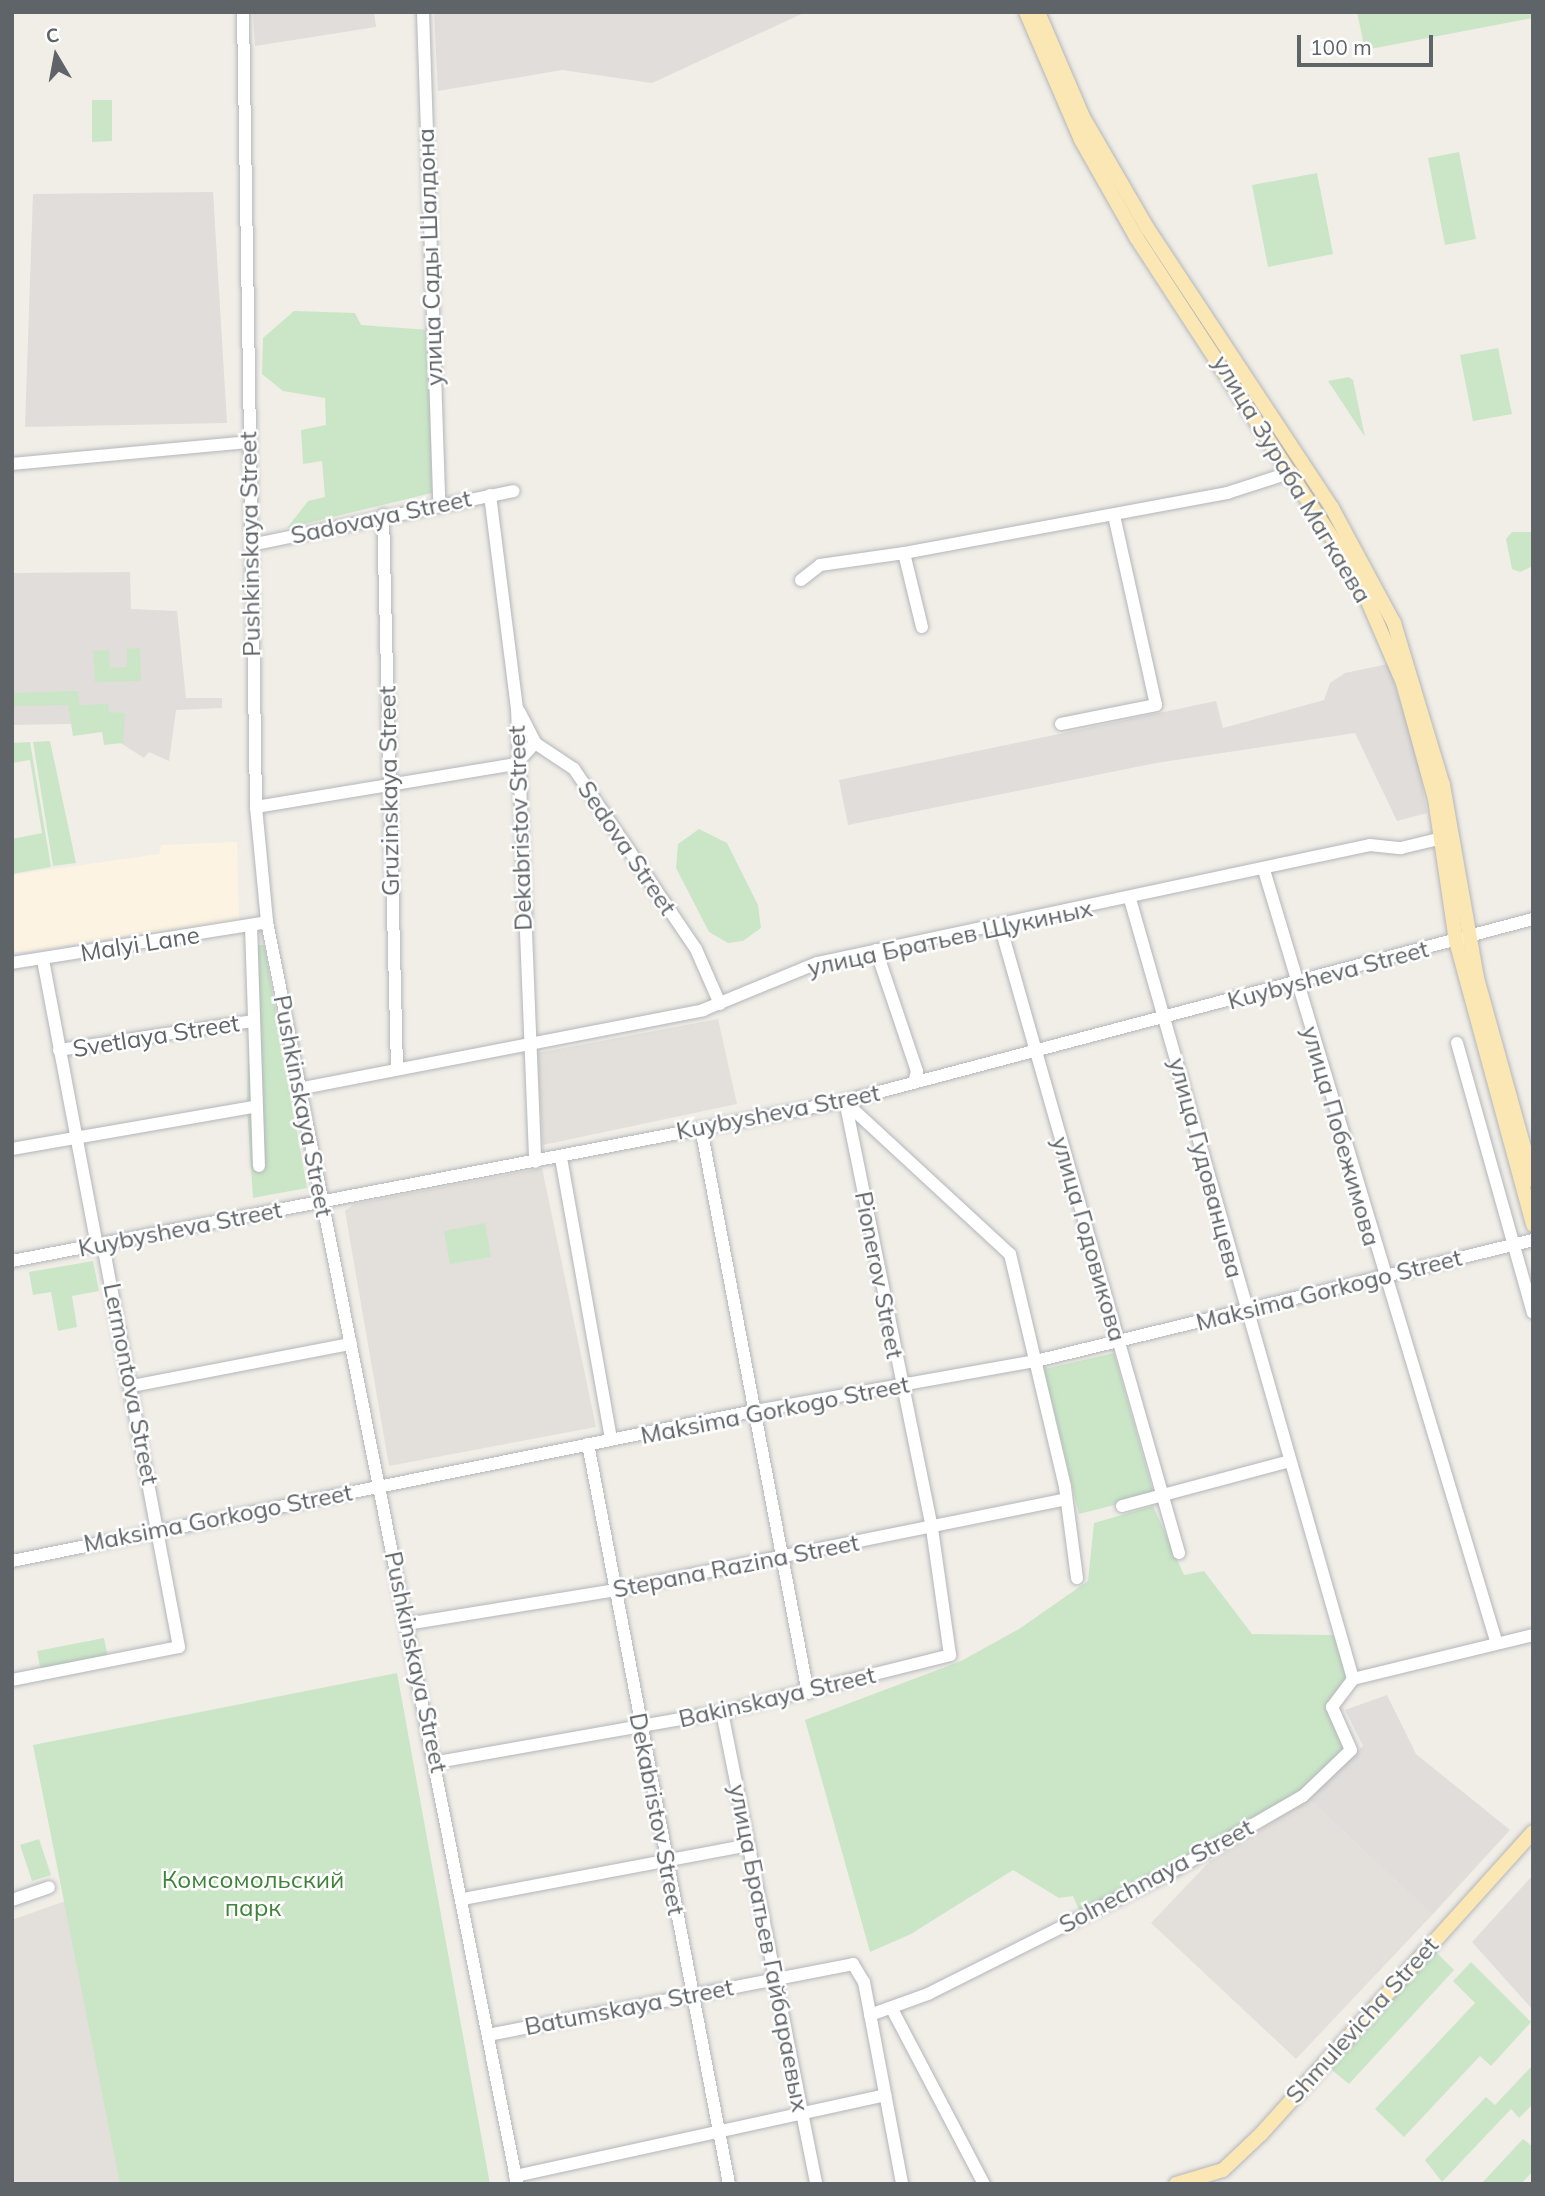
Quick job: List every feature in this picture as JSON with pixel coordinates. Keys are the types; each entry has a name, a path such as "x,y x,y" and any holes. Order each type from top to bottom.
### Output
{"main road":[{"name":"улица Зураба Магкаева","path":"1026,12 1081,140 1357,576 1403,683 1442,838 1462,939 1533,1225"},
{"name":"улица Зураба Магкаева","path":"1038,12 1083,117 1142,233 1332,508 1384,600 1443,785 1462,939 1533,1180"},
{"name":"Shmulevicha Street","path":"1176,2184 1223,2170 1261,2134 1533,1832"}],"street":[{"name":"Pushkinskaya Street","path":"243,12 247,442 256,807 267,922 406,1624 437,1762 516,2180"},
{"name":"улица Сады Шалдона","path":"423,12 439,502"},
{"path":"12,464 247,442"},
{"path":"801,580 820,565 904,553 1114,515 1292,472"},
{"name":"Sadovaya Street","path":"251,545 439,502 513,491"},
{"name":"Dekabristov Street","path":"489,495 517,708 516,764 535,1162"},
{"name":"Gruzinskaya Street","path":"383,515 397,1068"},
{"path":"1061,724 1156,705 1114,515"},
{"path":"904,553 922,627"},
{"name":"Sedova Street","path":"517,708 535,743 574,769 696,949 720,1004"},
{"path":"256,807 516,764 535,743"},
{"name":"улица Братьев Щукиных","path":"298,1089 720,1004 817,963 876,950 1130,899 1370,845 1401,848 1442,838"},
{"name":"улица Побежимова","path":"1264,870 1382,1278 1496,1641"},
{"name":"улица Гудованцева","path":"1130,899 1245,1311 1353,1679"},
{"name":"Kuybysheva Street","path":"12,1261 561,1158 845,1101 1164,1019 1533,919"},
{"name":"Malyi Lane","path":"12,963 267,922"},
{"name":"улица Годовикова","path":"1000,925 1159,1497 1179,1553"},
{"path":"251,926 253,1107 259,1167"},
{"path":"876,950 917,1071 914,1083"},
{"name":"Lermontova Street","path":"12,1680 179,1647 132,1386 74,1138 43,960"},
{"name":"Svetlaya Street","path":"59,1050 253,1021"},
{"path":"1457,1043 1533,1313"},
{"path":"845,1101 1010,1254 1037,1362 1077,1578"},
{"name":"Pionerov Street","path":"845,1101 932,1528 950,1655"},
{"path":"12,1149 253,1107"},
{"path":"701,1128 808,1693"},
{"path":"561,1158 611,1440"},
{"name":"Maksima Gorkogo Street","path":"12,1561 159,1528 756,1411 1037,1362 1533,1240"},
{"path":"132,1386 351,1344"},
{"name":"Dekabristov Street","path":"587,1444 729,2184"},
{"path":"1122,1506 1290,1461"},
{"name":"Stepana Razina Street","path":"406,1624 616,1590 1063,1500"},
{"path":"1353,1679 1496,1641 1533,1635"},
{"name":"Bakinskaya Street","path":"437,1762 722,1712 808,1693 950,1655"},
{"name":"Solnechnaya Street","path":"870,2015 892,2009 1166,1875 1303,1796 1351,1750 1332,1707 1353,1679"},
{"name":"улица Братьев Гайбараевых","path":"722,1712 816,2184"},
{"path":"463,1899 667,1863 748,1845"},
{"path":"12,1900 49,1886"},
{"name":"Batumskaya Street","path":"488,2035 692,1996 774,1975 853,1964 870,2015"},
{"path":"892,2009 984,2184"},
{"path":"870,2015 902,2184"},
{"path":"516,2180 885,2095"}],"shaded area":[{"path":"253,12 374,12 376,27 255,46"},
{"path":"434,12 806,12 652,83 562,70 438,91"},
{"path":"213,192 227,423 25,427 33,194"},
{"path":"130,572 131,609 177,611 186,698 222,698 222,708 176,710 169,761 149,752 144,758 119,742 118,723 12,725 12,573"},
{"path":"1388,664 1417,754 1427,813 1397,821 1355,733 1156,763 848,825 839,780 1216,701 1223,728 1324,700 1330,683 1345,673"},
{"path":"237,842 239,921 12,953 12,875 159,854 161,845"},
{"path":"718,1019 737,1104 543,1145 537,1053"},
{"path":"542,1168 596,1427 389,1466 345,1211 354,1204"},
{"path":"1387,1695 1416,1754 1510,1830 1432,1915 1309,1799 1363,1746 1345,1710"},
{"path":"1309,1799 1432,1915 1296,2059 1151,1923 1209,1862"},
{"path":"1533,1875 1533,2010 1472,1942"},
{"path":"68,1900 121,2184 12,2184 12,1920"}],"green space":[{"path":"1357,12 1533,12 1533,18 1365,50"},
{"path":"92,100 112,100 112,141 92,142"},
{"path":"1459,152 1476,239 1445,245 1428,158"},
{"path":"1317,173 1333,254 1268,267 1252,185"},
{"path":"294,311 355,313 361,325 429,330 432,493 287,528 308,501 325,497 322,461 303,464 301,430 326,425 325,398 283,391 262,374 263,338"},
{"path":"1498,348 1512,414 1473,421 1460,355"},
{"path":"1349,377 1353,380 1365,437 1328,381"},
{"path":"1512,532 1533,532 1533,566 1520,572 1512,569 1506,539"},
{"path":"140,648 141,681 95,682 93,651 109,650 110,668 127,667 127,649"},
{"path":"78,691 79,705 108,704 109,712 125,713 123,743 104,745 102,732 73,736 68,705 12,706 12,693"},
{"path":"50,741 76,863 53,866 33,742"},
{"path":"30,742 51,867 12,874 12,839 42,833 30,760 12,763 12,743"},
{"path":"699,829 727,843 758,905 761,928 743,941 728,943 709,932 676,868 678,844"},
{"path":"251,945 264,945 307,1188 253,1198 247,1107"},
{"path":"485,1223 491,1257 450,1264 444,1231"},
{"path":"93,1261 99,1291 72,1296 77,1327 58,1331 51,1292 33,1295 29,1272"},
{"path":"1114,1353 1154,1495 1079,1514 1044,1369"},
{"path":"1153,1506 1184,1575 1204,1571 1252,1634 1335,1635 1349,1678 1326,1708 1349,1745 1310,1784 1257,1817 1080,1912 1073,1896 1059,1898 1013,1870 911,1934 870,1952 805,1720 961,1661 1019,1629 1088,1581 1094,1523"},
{"path":"104,1638 108,1658 41,1672 37,1651"},
{"name":"Комсомольский парк","path":"397,1673 490,2184 120,2184 33,1745"},
{"path":"39,1839 51,1875 32,1881 20,1845"},
{"path":"1435,1951 1454,1970 1349,2084 1327,2066"},
{"path":"1471,1962 1531,2022 1491,2066 1480,2056 1404,2137 1375,2109 1475,2003 1453,1981"},
{"path":"1533,2065 1533,2104 1519,2118 1511,2109 1442,2182 1425,2160 1486,2097 1495,2105"},
{"path":"1523,2139 1533,2147 1533,2171 1521,2184 1481,2184"}]}
